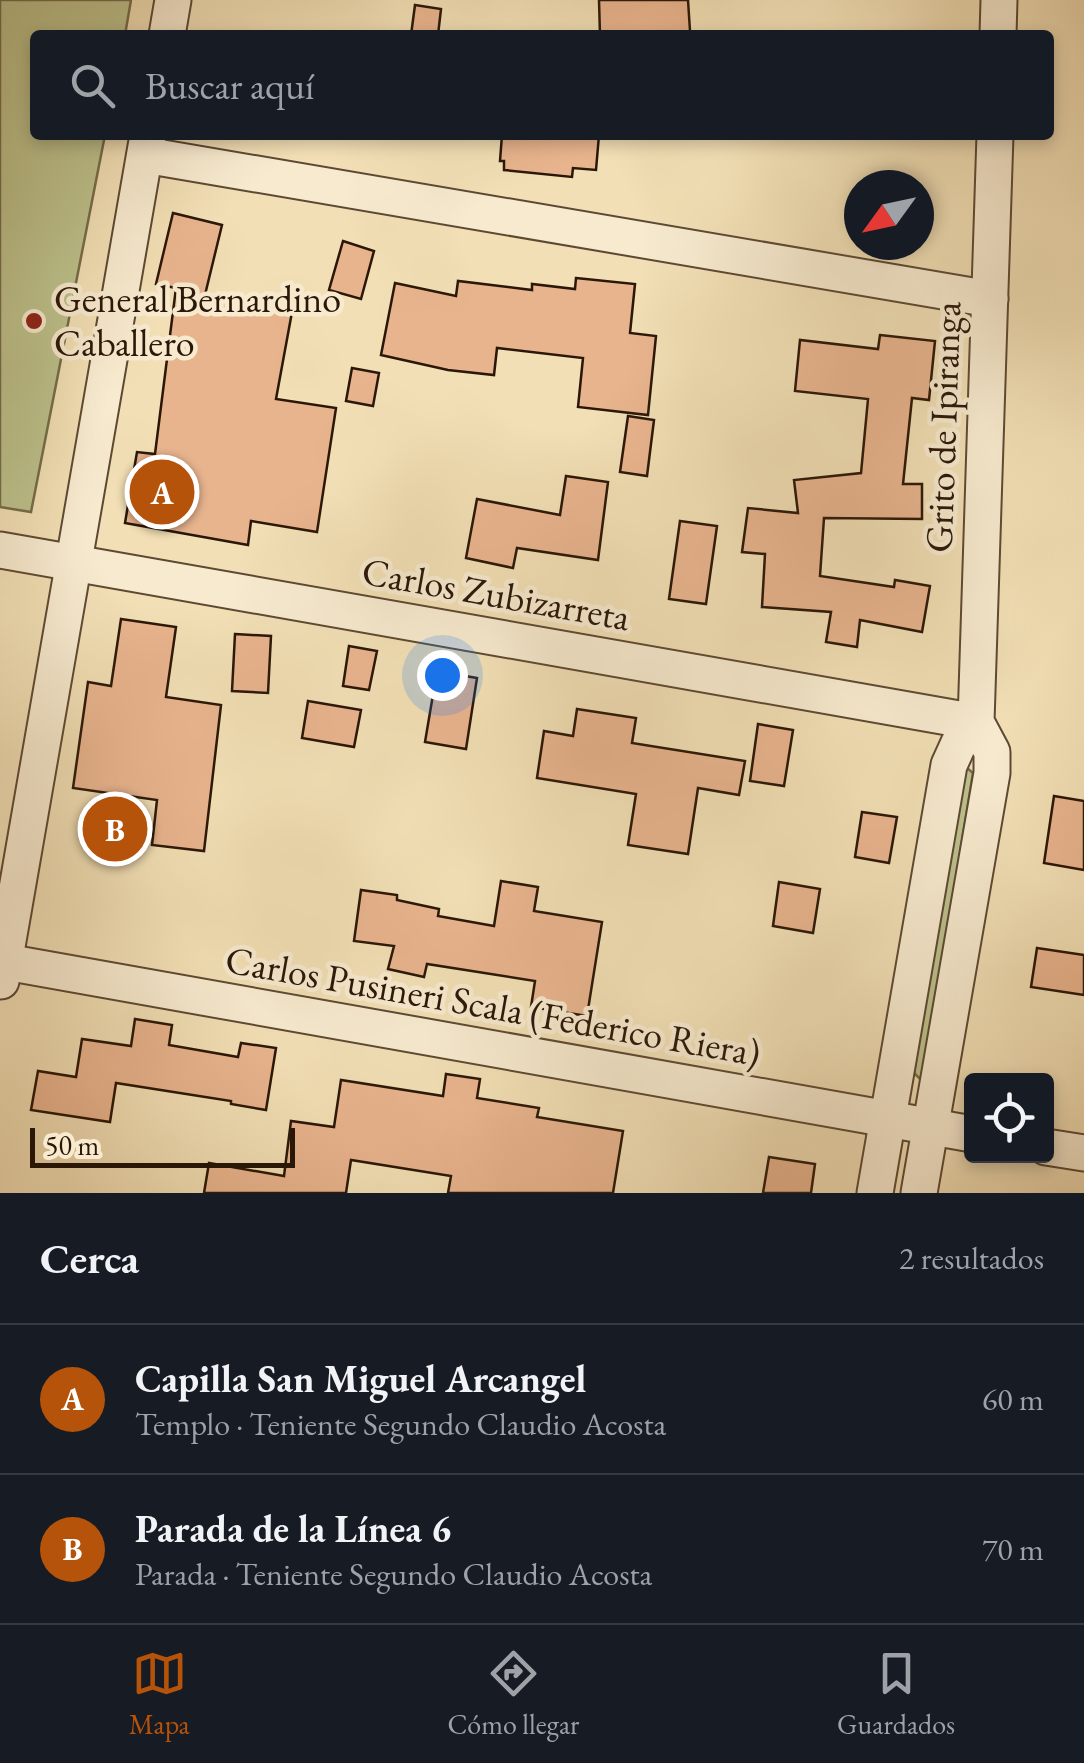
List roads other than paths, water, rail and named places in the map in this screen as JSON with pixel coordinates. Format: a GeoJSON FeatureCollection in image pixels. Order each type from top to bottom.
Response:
{"type":"FeatureCollection","features":[{"type":"Feature","properties":{"kind":"street"},"geometry":{"type":"LineString","coordinates":[[167,30],[173,0]]}},
{"type":"Feature","properties":{"kind":"street"},"geometry":{"type":"LineString","coordinates":[[998,30],[999,0]]}},
{"type":"Feature","properties":{"kind":"street","name":"Grito de Ipiranga"},"geometry":{"type":"LineString","coordinates":[[919,1193],[992,773],[992,752],[976,722],[995,140]]}},
{"type":"Feature","properties":{"kind":"street"},"geometry":{"type":"LineString","coordinates":[[1,969],[146,145],[990,299]]}},
{"type":"Feature","properties":{"kind":"street","name":"Carlos Zubizarreta"},"geometry":{"type":"LineString","coordinates":[[0,550],[976,722]]}},
{"type":"Feature","properties":{"kind":"street","name":"Grito de Ipiranga"},"geometry":{"type":"LineString","coordinates":[[875,1193],[950,765],[959,743],[976,722]]}},
{"type":"Feature","properties":{"kind":"street","name":"Carlos Pusineri Scala (Federico Riera)"},"geometry":{"type":"LineString","coordinates":[[1,969],[964,1133]]}},
{"type":"Feature","properties":{"kind":"street"},"geometry":{"type":"LineString","coordinates":[[1054,1147],[1084,1153]]}},
{"type":"Feature","properties":{"kind":"place","name":"General Bernardino Caballero"},"geometry":{"type":"Point","coordinates":[34,321]}},
{"type":"Feature","properties":{"kind":"place","name":"Capilla San Miguel Arcangel"},"geometry":{"type":"Point","coordinates":[162,492]}},
{"type":"Feature","properties":{"kind":"place","name":"Parada de la Línea 6"},"geometry":{"type":"Point","coordinates":[115,829]}}]}
